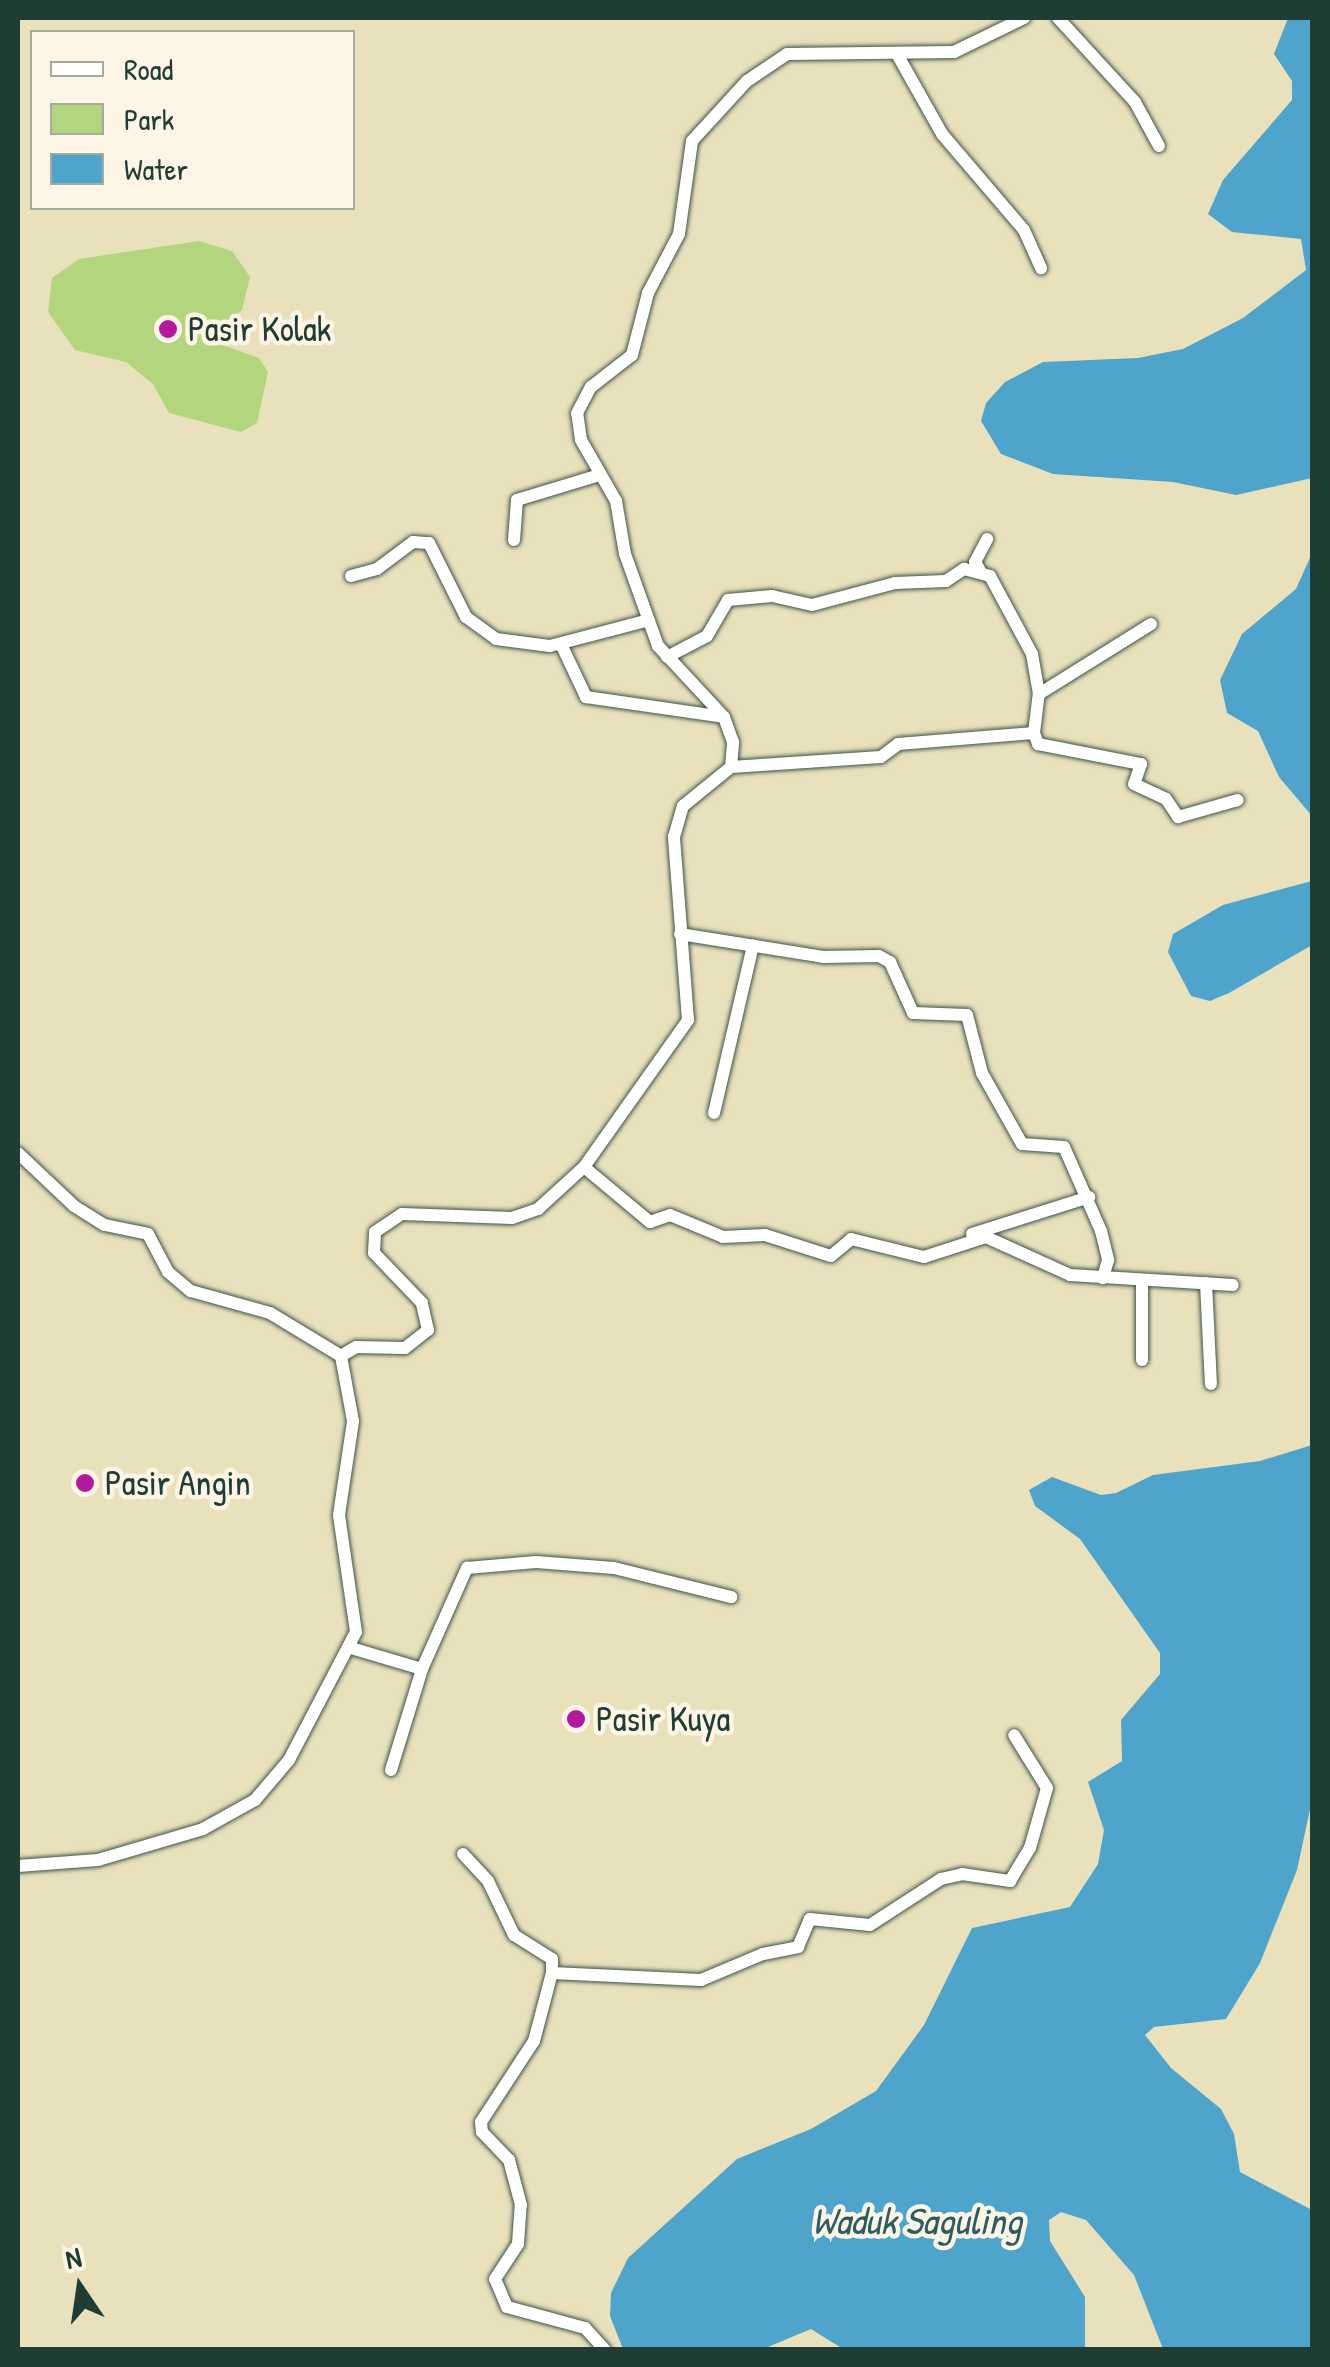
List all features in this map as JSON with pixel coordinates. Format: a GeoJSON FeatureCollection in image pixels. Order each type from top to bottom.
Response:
{"type":"FeatureCollection","features":[{"type":"Feature","properties":{"kind":"street"},"geometry":{"type":"LineString","coordinates":[[730,767],[733,742],[724,717],[667,657],[649,620],[624,554],[620,512],[581,440],[577,413],[592,387],[632,356],[648,293],[679,234],[692,141],[774,59],[799,52],[897,54],[964,49],[1024,18]]}},
{"type":"Feature","properties":{"kind":"street"},"geometry":{"type":"LineString","coordinates":[[1058,18],[1135,102],[1158,146]]}},
{"type":"Feature","properties":{"kind":"street"},"geometry":{"type":"LineString","coordinates":[[897,54],[942,134],[1024,230],[1041,268]]}},
{"type":"Feature","properties":{"kind":"street"},"geometry":{"type":"LineString","coordinates":[[514,540],[517,500],[600,476]]}},
{"type":"Feature","properties":{"kind":"street"},"geometry":{"type":"LineString","coordinates":[[980,571],[975,562],[988,539]]}},
{"type":"Feature","properties":{"kind":"street"},"geometry":{"type":"LineString","coordinates":[[351,576],[377,569],[414,542],[429,543],[461,610],[483,633],[513,643],[561,644],[649,620]]}},
{"type":"Feature","properties":{"kind":"street"},"geometry":{"type":"LineString","coordinates":[[667,657],[707,636],[724,601],[772,596],[812,606],[884,585],[946,581],[957,570],[980,571],[990,576],[1027,640],[1040,694],[1034,733],[1038,744],[1141,764],[1134,784],[1166,799],[1178,817],[1238,800]]}},
{"type":"Feature","properties":{"kind":"street"},"geometry":{"type":"LineString","coordinates":[[1040,694],[1151,624]]}},
{"type":"Feature","properties":{"kind":"street"},"geometry":{"type":"LineString","coordinates":[[561,644],[586,698],[724,717]]}},
{"type":"Feature","properties":{"kind":"street"},"geometry":{"type":"LineString","coordinates":[[341,1356],[356,1347],[405,1348],[428,1330],[422,1303],[374,1253],[372,1238],[380,1225],[402,1214],[526,1214],[584,1167],[688,1020],[673,887],[677,820],[691,798],[730,767],[881,757],[898,744],[1034,733]]}},
{"type":"Feature","properties":{"kind":"street"},"geometry":{"type":"LineString","coordinates":[[680,934],[823,957],[885,958],[913,1013],[967,1015],[986,1084],[1008,1109],[1022,1144],[1062,1144],[1089,1197],[1107,1255],[1103,1278]]}},
{"type":"Feature","properties":{"kind":"street"},"geometry":{"type":"LineString","coordinates":[[714,1113],[753,945]]}},
{"type":"Feature","properties":{"kind":"street"},"geometry":{"type":"LineString","coordinates":[[18,1152],[74,1206],[105,1224],[148,1234],[168,1272],[191,1291],[270,1314],[341,1356],[352,1394],[339,1515],[357,1618],[351,1648],[289,1760],[255,1800],[230,1817],[98,1860],[18,1866]]}},
{"type":"Feature","properties":{"kind":"street"},"geometry":{"type":"LineString","coordinates":[[584,1167],[650,1222],[670,1215],[723,1237],[765,1236],[831,1256],[848,1238],[924,1257],[967,1240],[986,1238],[1070,1276],[1233,1285]]}},
{"type":"Feature","properties":{"kind":"street"},"geometry":{"type":"LineString","coordinates":[[967,1240],[975,1232],[1089,1197]]}},
{"type":"Feature","properties":{"kind":"street"},"geometry":{"type":"LineString","coordinates":[[1142,1282],[1142,1360]]}},
{"type":"Feature","properties":{"kind":"street"},"geometry":{"type":"LineString","coordinates":[[1206,1283],[1211,1384]]}},
{"type":"Feature","properties":{"kind":"street"},"geometry":{"type":"LineString","coordinates":[[392,1770],[422,1669],[460,1575],[471,1567],[536,1562],[614,1568],[731,1597]]}},
{"type":"Feature","properties":{"kind":"street"},"geometry":{"type":"LineString","coordinates":[[351,1648],[422,1669]]}},
{"type":"Feature","properties":{"kind":"street"},"geometry":{"type":"LineString","coordinates":[[552,1973],[701,1980],[763,1954],[798,1947],[810,1919],[870,1925],[941,1879],[962,1874],[1010,1881],[1030,1848],[1047,1788],[1014,1735]]}},
{"type":"Feature","properties":{"kind":"street"},"geometry":{"type":"LineString","coordinates":[[464,1854],[488,1880],[514,1935],[552,1959],[552,1973],[534,2041],[481,2122],[482,2132],[509,2160],[521,2205],[518,2244],[495,2278],[506,2307],[585,2328],[605,2350]]}},
{"type":"Feature","properties":{"kind":"green space"},"geometry":{"type":"Polygon","coordinates":[[[199,241],[232,251],[250,277],[242,310],[216,333],[226,346],[259,358],[268,372],[257,423],[241,432],[169,413],[153,384],[126,362],[75,350],[48,312],[52,278],[79,259],[199,241]]]}},
{"type":"Feature","properties":{"kind":"water"},"geometry":{"type":"Polygon","coordinates":[[[1288,18],[1312,18],[1312,478],[1236,495],[1173,482],[1053,474],[1001,454],[981,421],[986,403],[1005,382],[1043,362],[1138,358],[1183,349],[1243,318],[1306,270],[1301,239],[1232,232],[1208,214],[1223,180],[1292,100],[1292,81],[1274,54],[1288,18]]]}},
{"type":"Feature","properties":{"kind":"water"},"geometry":{"type":"Polygon","coordinates":[[[1312,553],[1312,816],[1279,777],[1258,731],[1227,713],[1220,680],[1242,634],[1296,589],[1312,553]]]}},
{"type":"Feature","properties":{"kind":"water"},"geometry":{"type":"Polygon","coordinates":[[[1312,881],[1312,945],[1229,993],[1210,1001],[1191,996],[1168,952],[1173,934],[1223,905],[1312,881]]]}},
{"type":"Feature","properties":{"kind":"water","name":"Waduk Saguling"},"geometry":{"type":"Polygon","coordinates":[[[1312,1445],[1312,1800],[1297,1870],[1260,1963],[1226,2019],[1154,2027],[1145,2035],[1171,2068],[1221,2109],[1234,2134],[1240,2172],[1312,2210],[1312,2349],[1163,2349],[1134,2275],[1086,2220],[1061,2212],[1049,2220],[1050,2241],[1085,2297],[1085,2349],[843,2349],[811,2329],[763,2349],[623,2349],[610,2316],[611,2293],[628,2258],[737,2159],[811,2129],[876,2091],[924,2025],[972,1928],[1070,1907],[1098,1864],[1104,1830],[1088,1782],[1122,1761],[1121,1720],[1160,1674],[1160,1653],[1080,1539],[1035,1506],[1029,1490],[1052,1477],[1101,1495],[1116,1493],[1153,1475],[1260,1461],[1312,1445]]]}},
{"type":"Feature","properties":{"kind":"place","name":"Pasir Kolak"},"geometry":{"type":"Point","coordinates":[168,329]}},
{"type":"Feature","properties":{"kind":"place","name":"Pasir Angin"},"geometry":{"type":"Point","coordinates":[85,1483]}},
{"type":"Feature","properties":{"kind":"place","name":"Pasir Kuya"},"geometry":{"type":"Point","coordinates":[576,1719]}}]}
